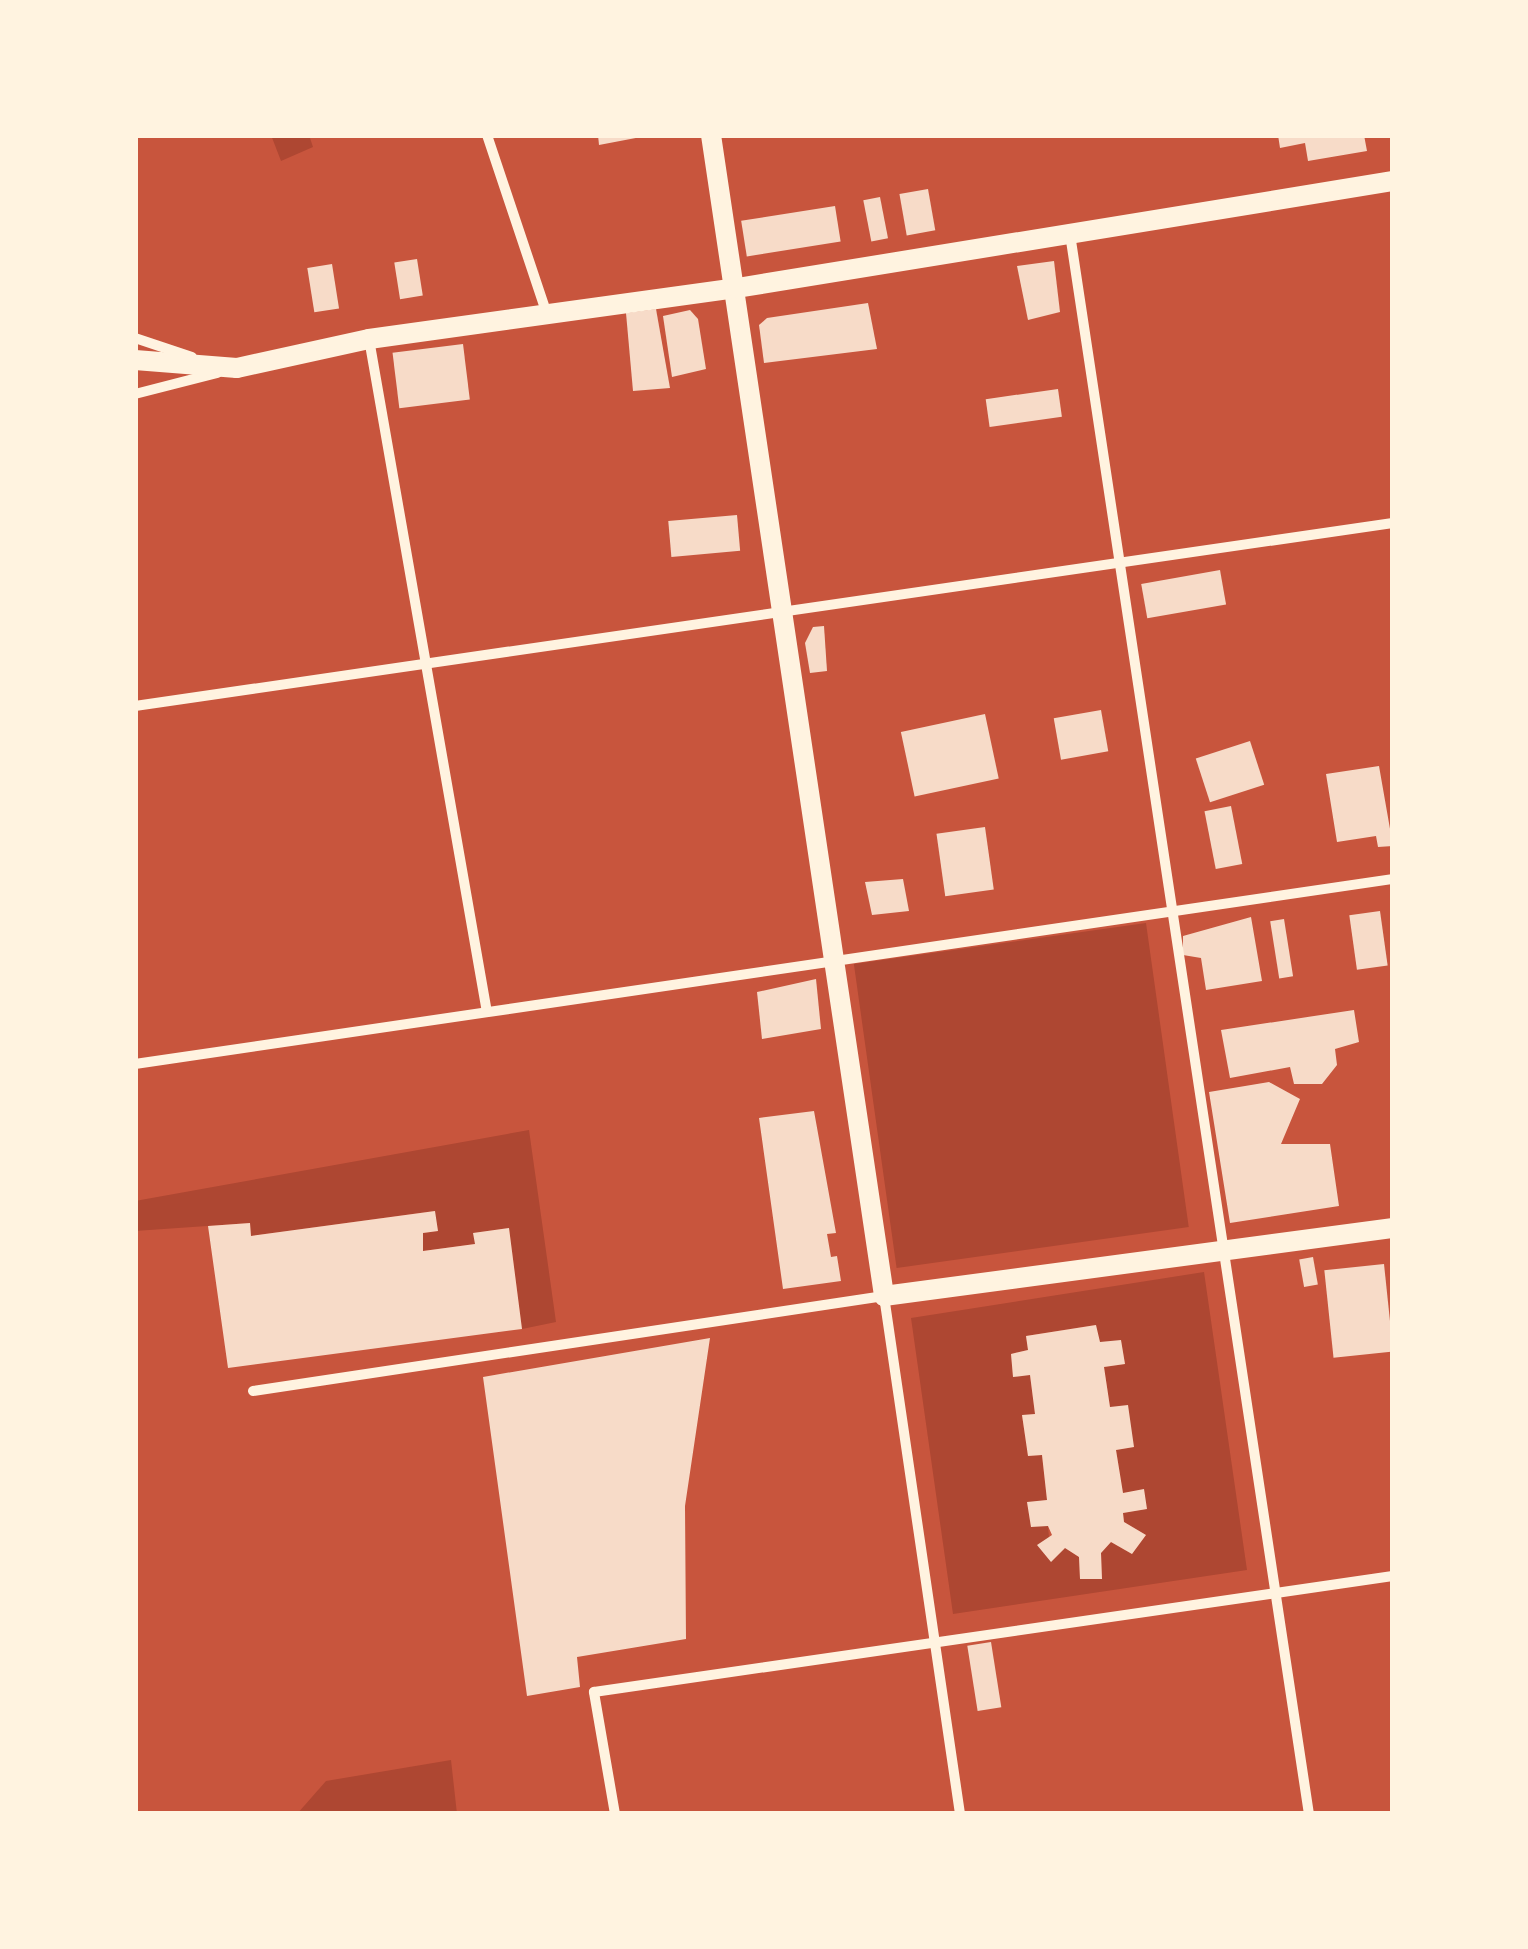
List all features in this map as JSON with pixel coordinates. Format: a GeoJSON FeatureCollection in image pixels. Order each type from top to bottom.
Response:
{"type":"FeatureCollection","features":[{"type":"Feature","properties":{"kind":"main road"},"geometry":{"type":"LineString","coordinates":[[711,135],[786,613],[884,1296],[1393,1228]]}},
{"type":"Feature","properties":{"kind":"main road"},"geometry":{"type":"LineString","coordinates":[[135,360],[237,368],[369,340],[546,311],[737,288],[1393,181]]}},
{"type":"Feature","properties":{"kind":"street"},"geometry":{"type":"LineString","coordinates":[[487,135],[546,311]]}},
{"type":"Feature","properties":{"kind":"street"},"geometry":{"type":"LineString","coordinates":[[1070,234],[1168,913],[1309,1814]]}},
{"type":"Feature","properties":{"kind":"street"},"geometry":{"type":"LineString","coordinates":[[135,338],[237,368]]}},
{"type":"Feature","properties":{"kind":"street"},"geometry":{"type":"LineString","coordinates":[[369,340],[487,1012]]}},
{"type":"Feature","properties":{"kind":"street"},"geometry":{"type":"LineString","coordinates":[[135,394],[237,368]]}},
{"type":"Feature","properties":{"kind":"street"},"geometry":{"type":"LineString","coordinates":[[135,706],[426,668],[1393,523]]}},
{"type":"Feature","properties":{"kind":"street"},"geometry":{"type":"LineString","coordinates":[[135,1064],[836,956],[1393,879]]}},
{"type":"Feature","properties":{"kind":"street"},"geometry":{"type":"LineString","coordinates":[[253,1391],[884,1296],[960,1814]]}},
{"type":"Feature","properties":{"kind":"street"},"geometry":{"type":"LineString","coordinates":[[614,1814],[594,1692],[934,1638],[1393,1576]]}},
{"type":"Feature","properties":{"kind":"shaded area"},"geometry":{"type":"Polygon","coordinates":[[[271,135],[309,135],[313,147],[281,161],[271,135]]]}},
{"type":"Feature","properties":{"kind":"shaded area"},"geometry":{"type":"Polygon","coordinates":[[[1146,923],[1189,1227],[897,1268],[854,964],[1146,923]]]}},
{"type":"Feature","properties":{"kind":"shaded area"},"geometry":{"type":"Polygon","coordinates":[[[529,1130],[556,1322],[522,1329],[509,1228],[474,1233],[475,1244],[423,1251],[423,1233],[438,1231],[434,1211],[251,1236],[250,1223],[135,1231],[135,1201],[529,1130]]]}},
{"type":"Feature","properties":{"kind":"shaded area"},"geometry":{"type":"Polygon","coordinates":[[[1204,1272],[1247,1570],[953,1614],[911,1318],[1204,1272]],[[1095,1325],[1026,1336],[1028,1350],[1011,1354],[1013,1376],[1030,1375],[1035,1414],[1022,1416],[1028,1456],[1042,1455],[1047,1500],[1027,1503],[1031,1526],[1048,1526],[1051,1561],[1065,1548],[1079,1557],[1080,1579],[1102,1579],[1101,1553],[1111,1542],[1132,1554],[1146,1535],[1124,1522],[1123,1513],[1146,1509],[1144,1490],[1123,1493],[1116,1450],[1134,1447],[1110,1407],[1104,1367],[1125,1364],[1121,1341],[1100,1342],[1095,1325]]]}},
{"type":"Feature","properties":{"kind":"shaded area"},"geometry":{"type":"Polygon","coordinates":[[[451,1760],[457,1814],[297,1814],[326,1781],[451,1760]]]}},
{"type":"Feature","properties":{"kind":"building"},"geometry":{"type":"Polygon","coordinates":[[[598,135],[641,135],[641,137],[599,145],[598,135]]]}},
{"type":"Feature","properties":{"kind":"building"},"geometry":{"type":"Polygon","coordinates":[[[1278,135],[1364,135],[1367,151],[1308,161],[1305,143],[1280,148],[1278,135]]]}},
{"type":"Feature","properties":{"kind":"building"},"geometry":{"type":"Polygon","coordinates":[[[928,189],[935,230],[907,235],[899,194],[928,189]]]}},
{"type":"Feature","properties":{"kind":"building"},"geometry":{"type":"Polygon","coordinates":[[[880,197],[888,238],[871,241],[863,200],[880,197]]]}},
{"type":"Feature","properties":{"kind":"building"},"geometry":{"type":"Polygon","coordinates":[[[835,206],[841,242],[747,256],[741,221],[835,206]]]}},
{"type":"Feature","properties":{"kind":"building"},"geometry":{"type":"Polygon","coordinates":[[[417,259],[423,296],[400,299],[394,263],[417,259]]]}},
{"type":"Feature","properties":{"kind":"building"},"geometry":{"type":"Polygon","coordinates":[[[1054,261],[1060,312],[1028,320],[1017,266],[1054,261]]]}},
{"type":"Feature","properties":{"kind":"building"},"geometry":{"type":"Polygon","coordinates":[[[332,264],[339,308],[314,312],[307,268],[332,264]]]}},
{"type":"Feature","properties":{"kind":"building"},"geometry":{"type":"Polygon","coordinates":[[[868,303],[877,349],[764,363],[759,325],[767,318],[868,303]]]}},
{"type":"Feature","properties":{"kind":"building"},"geometry":{"type":"Polygon","coordinates":[[[656,309],[670,388],[633,391],[626,313],[656,309]]]}},
{"type":"Feature","properties":{"kind":"building"},"geometry":{"type":"Polygon","coordinates":[[[690,310],[698,319],[706,369],[672,377],[663,316],[690,310]]]}},
{"type":"Feature","properties":{"kind":"building"},"geometry":{"type":"Polygon","coordinates":[[[463,344],[470,400],[399,408],[393,353],[463,344]]]}},
{"type":"Feature","properties":{"kind":"building"},"geometry":{"type":"Polygon","coordinates":[[[1058,389],[1062,417],[990,427],[986,399],[1058,389]]]}},
{"type":"Feature","properties":{"kind":"building"},"geometry":{"type":"Polygon","coordinates":[[[737,515],[740,551],[671,557],[668,521],[737,515]]]}},
{"type":"Feature","properties":{"kind":"building"},"geometry":{"type":"Polygon","coordinates":[[[1220,570],[1226,604],[1147,618],[1141,584],[1220,570]]]}},
{"type":"Feature","properties":{"kind":"building"},"geometry":{"type":"Polygon","coordinates":[[[824,626],[827,671],[810,673],[805,643],[813,627],[824,626]]]}},
{"type":"Feature","properties":{"kind":"building"},"geometry":{"type":"Polygon","coordinates":[[[1101,710],[1108,751],[1061,760],[1054,718],[1101,710]]]}},
{"type":"Feature","properties":{"kind":"building"},"geometry":{"type":"Polygon","coordinates":[[[985,714],[999,779],[915,796],[901,732],[985,714]]]}},
{"type":"Feature","properties":{"kind":"building"},"geometry":{"type":"Polygon","coordinates":[[[1250,741],[1264,785],[1210,802],[1196,759],[1250,741]]]}},
{"type":"Feature","properties":{"kind":"building"},"geometry":{"type":"Polygon","coordinates":[[[1379,766],[1393,846],[1378,847],[1376,836],[1337,842],[1326,774],[1379,766]]]}},
{"type":"Feature","properties":{"kind":"building"},"geometry":{"type":"Polygon","coordinates":[[[1231,806],[1242,864],[1216,869],[1204,811],[1231,806]]]}},
{"type":"Feature","properties":{"kind":"building"},"geometry":{"type":"Polygon","coordinates":[[[985,827],[994,889],[945,896],[936,834],[985,827]]]}},
{"type":"Feature","properties":{"kind":"building"},"geometry":{"type":"Polygon","coordinates":[[[903,879],[909,911],[872,915],[865,882],[903,879]]]}},
{"type":"Feature","properties":{"kind":"building"},"geometry":{"type":"Polygon","coordinates":[[[1380,911],[1388,965],[1357,970],[1349,915],[1380,911]]]}},
{"type":"Feature","properties":{"kind":"building"},"geometry":{"type":"Polygon","coordinates":[[[1251,917],[1262,981],[1206,990],[1201,958],[1183,955],[1183,936],[1251,917]]]}},
{"type":"Feature","properties":{"kind":"building"},"geometry":{"type":"Polygon","coordinates":[[[1284,919],[1293,976],[1279,978],[1270,921],[1284,919]]]}},
{"type":"Feature","properties":{"kind":"building"},"geometry":{"type":"Polygon","coordinates":[[[816,979],[821,1029],[762,1039],[757,992],[816,979]]]}},
{"type":"Feature","properties":{"kind":"building"},"geometry":{"type":"Polygon","coordinates":[[[1354,1010],[1359,1042],[1335,1049],[1337,1065],[1322,1084],[1294,1084],[1290,1067],[1230,1078],[1221,1030],[1354,1010]]]}},
{"type":"Feature","properties":{"kind":"building"},"geometry":{"type":"Polygon","coordinates":[[[1269,1082],[1300,1099],[1281,1144],[1330,1144],[1339,1206],[1230,1223],[1209,1092],[1269,1082]]]}},
{"type":"Feature","properties":{"kind":"building"},"geometry":{"type":"Polygon","coordinates":[[[814,1111],[836,1233],[827,1234],[831,1257],[837,1256],[841,1281],[783,1289],[759,1118],[814,1111]]]}},
{"type":"Feature","properties":{"kind":"building"},"geometry":{"type":"Polygon","coordinates":[[[435,1211],[438,1231],[423,1233],[423,1251],[475,1244],[473,1233],[509,1228],[522,1329],[228,1368],[208,1226],[250,1223],[251,1236],[435,1211]]]}},
{"type":"Feature","properties":{"kind":"building"},"geometry":{"type":"Polygon","coordinates":[[[1313,1257],[1318,1285],[1304,1287],[1299,1259],[1313,1257]]]}},
{"type":"Feature","properties":{"kind":"building"},"geometry":{"type":"Polygon","coordinates":[[[1384,1264],[1393,1352],[1334,1358],[1324,1270],[1384,1264]]]}},
{"type":"Feature","properties":{"kind":"building"},"geometry":{"type":"Polygon","coordinates":[[[1096,1325],[1100,1342],[1121,1340],[1125,1364],[1104,1367],[1110,1407],[1128,1405],[1134,1447],[1116,1450],[1123,1493],[1144,1489],[1147,1509],[1123,1513],[1124,1522],[1146,1535],[1132,1554],[1111,1542],[1101,1553],[1102,1579],[1080,1579],[1079,1557],[1065,1548],[1051,1562],[1037,1545],[1052,1535],[1048,1526],[1031,1527],[1027,1502],[1047,1500],[1042,1455],[1028,1456],[1022,1415],[1035,1414],[1030,1375],[1013,1377],[1011,1354],[1028,1350],[1026,1336],[1096,1325]]]}},
{"type":"Feature","properties":{"kind":"building"},"geometry":{"type":"Polygon","coordinates":[[[710,1338],[685,1506],[686,1639],[577,1657],[580,1687],[527,1696],[483,1377],[710,1338]]]}},
{"type":"Feature","properties":{"kind":"building"},"geometry":{"type":"Polygon","coordinates":[[[991,1642],[1001,1707],[978,1711],[967,1646],[991,1642]]]}}]}
